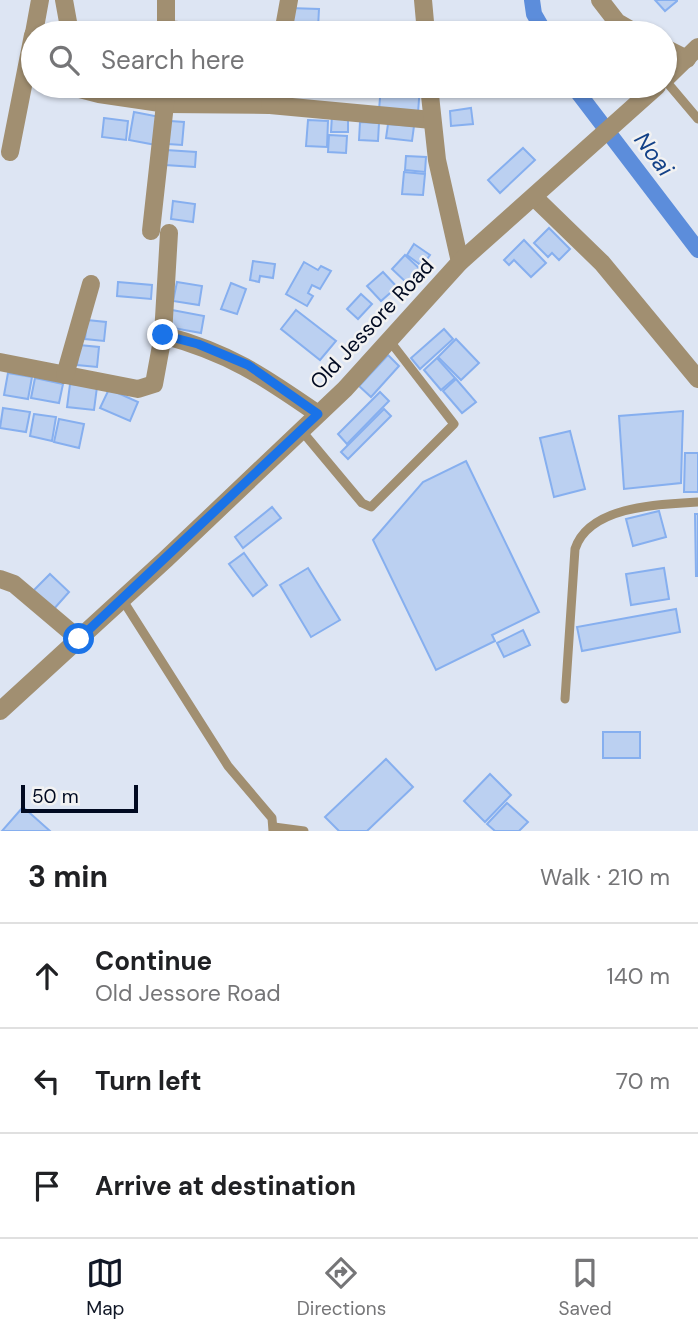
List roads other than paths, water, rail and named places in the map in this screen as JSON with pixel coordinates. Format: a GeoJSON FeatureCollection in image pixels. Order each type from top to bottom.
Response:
{"type":"FeatureCollection","features":[{"type":"Feature","properties":{"kind":"street"},"geometry":{"type":"LineString","coordinates":[[36,21],[40,0]]}},
{"type":"Feature","properties":{"kind":"street"},"geometry":{"type":"LineString","coordinates":[[64,0],[68,21]]}},
{"type":"Feature","properties":{"kind":"street"},"geometry":{"type":"LineString","coordinates":[[166,0],[166,21]]}},
{"type":"Feature","properties":{"kind":"street"},"geometry":{"type":"LineString","coordinates":[[285,21],[289,0]]}},
{"type":"Feature","properties":{"kind":"street"},"geometry":{"type":"LineString","coordinates":[[423,0],[425,21]]}},
{"type":"Feature","properties":{"kind":"street"},"geometry":{"type":"LineString","coordinates":[[600,0],[616,21]]}},
{"type":"Feature","properties":{"kind":"street"},"geometry":{"type":"LineString","coordinates":[[677,68],[692,53]]}},
{"type":"Feature","properties":{"kind":"street"},"geometry":{"type":"LineString","coordinates":[[10,152],[21,96]]}},
{"type":"Feature","properties":{"kind":"street"},"geometry":{"type":"LineString","coordinates":[[151,231],[167,98]]}},
{"type":"Feature","properties":{"kind":"street"},"geometry":{"type":"LineString","coordinates":[[202,98],[432,120]]}},
{"type":"Feature","properties":{"kind":"street"},"geometry":{"type":"LineString","coordinates":[[271,104],[272,98]]}},
{"type":"Feature","properties":{"kind":"street"},"geometry":{"type":"LineString","coordinates":[[430,98],[437,160],[460,262]]}},
{"type":"Feature","properties":{"kind":"street","name":"Old Jessore Road"},"geometry":{"type":"LineString","coordinates":[[0,711],[318,414],[460,262],[535,198],[643,98]]}},
{"type":"Feature","properties":{"kind":"street"},"geometry":{"type":"LineString","coordinates":[[535,198],[602,263],[698,379]]}},
{"type":"Feature","properties":{"kind":"street"},"geometry":{"type":"LineString","coordinates":[[0,362],[138,389],[154,384],[163,335],[169,233]]}},
{"type":"Feature","properties":{"kind":"street"},"geometry":{"type":"LineString","coordinates":[[65,375],[91,284]]}},
{"type":"Feature","properties":{"kind":"street"},"geometry":{"type":"LineString","coordinates":[[163,335],[198,344],[248,365],[318,414]]}},
{"type":"Feature","properties":{"kind":"street"},"geometry":{"type":"LineString","coordinates":[[0,579],[14,584],[79,639]]}},
{"type":"Feature","properties":{"kind":"lane"},"geometry":{"type":"LineString","coordinates":[[677,95],[698,120]]}},
{"type":"Feature","properties":{"kind":"lane"},"geometry":{"type":"LineString","coordinates":[[301,430],[362,503],[371,507],[454,424],[389,340]]}},
{"type":"Feature","properties":{"kind":"lane"},"geometry":{"type":"LineString","coordinates":[[565,699],[575,549],[579,535],[587,527],[623,512],[698,502]]}},
{"type":"Feature","properties":{"kind":"lane"},"geometry":{"type":"LineString","coordinates":[[122,599],[228,766],[272,818],[274,829],[304,831]]}},
{"type":"Feature","properties":{"kind":"waterway","name":"Noai"},"geometry":{"type":"LineString","coordinates":[[532,0],[538,21]]}},
{"type":"Feature","properties":{"kind":"waterway","name":"Noai"},"geometry":{"type":"LineString","coordinates":[[582,98],[698,250]]}}]}
